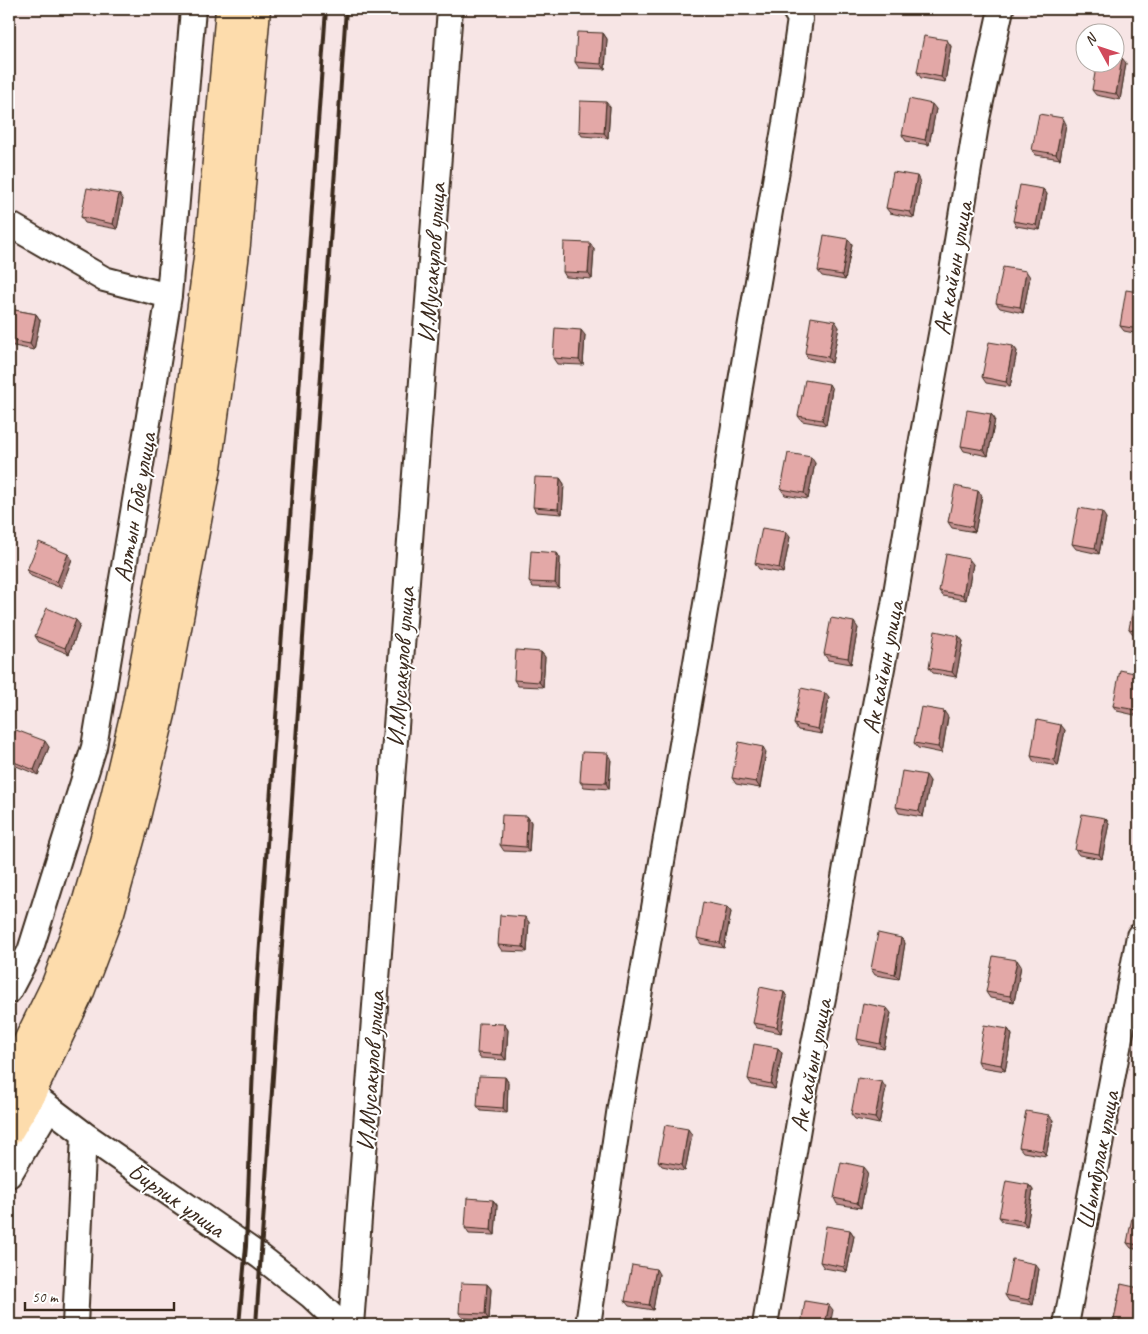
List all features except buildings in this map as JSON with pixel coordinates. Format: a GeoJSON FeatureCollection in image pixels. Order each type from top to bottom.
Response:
{"type":"FeatureCollection","features":[{"type":"Feature","properties":{"kind":"highway"},"geometry":{"type":"LineString","coordinates":[[9,1078],[56,984],[86,904],[109,823],[136,708],[182,463],[210,242],[230,9]]}},
{"type":"Feature","properties":{"kind":"highway"},"geometry":{"type":"LineString","coordinates":[[9,1131],[40,1101],[110,912],[133,830],[161,714],[207,467],[225,336],[236,244],[256,9]]}},
{"type":"Feature","properties":{"kind":"street","name":"Алтын Тобе улица"},"geometry":{"type":"LineString","coordinates":[[9,991],[30,952],[94,747],[169,296],[193,9]]}},
{"type":"Feature","properties":{"kind":"street","name":"И.Мусакулов улица"},"geometry":{"type":"LineString","coordinates":[[351,1325],[450,9]]}},
{"type":"Feature","properties":{"kind":"street"},"geometry":{"type":"LineString","coordinates":[[588,1325],[620,1107],[706,604],[785,123],[800,19],[794,9]]}},
{"type":"Feature","properties":{"kind":"street","name":"Ак кайын улица"},"geometry":{"type":"LineString","coordinates":[[765,1325],[801,1110],[825,988],[862,773],[894,605],[978,119],[1000,9]]}},
{"type":"Feature","properties":{"kind":"street"},"geometry":{"type":"LineString","coordinates":[[9,224],[104,279],[169,296]]}},
{"type":"Feature","properties":{"kind":"street","name":"Шымбулак улица"},"geometry":{"type":"LineString","coordinates":[[1066,1325],[1139,936]]}},
{"type":"Feature","properties":{"kind":"street","name":"Бирлик улица"},"geometry":{"type":"LineString","coordinates":[[9,1078],[84,1134],[261,1257],[311,1296],[342,1325]]}},
{"type":"Feature","properties":{"kind":"street"},"geometry":{"type":"LineString","coordinates":[[9,1175],[40,1101]]}},
{"type":"Feature","properties":{"kind":"street"},"geometry":{"type":"LineString","coordinates":[[75,1325],[84,1134]]}},
{"type":"Feature","properties":{"kind":"railway"},"geometry":{"type":"LineString","coordinates":[[239,1325],[246,1246],[255,1015],[326,9]]}},
{"type":"Feature","properties":{"kind":"railway"},"geometry":{"type":"LineString","coordinates":[[256,1325],[346,9]]}}]}
